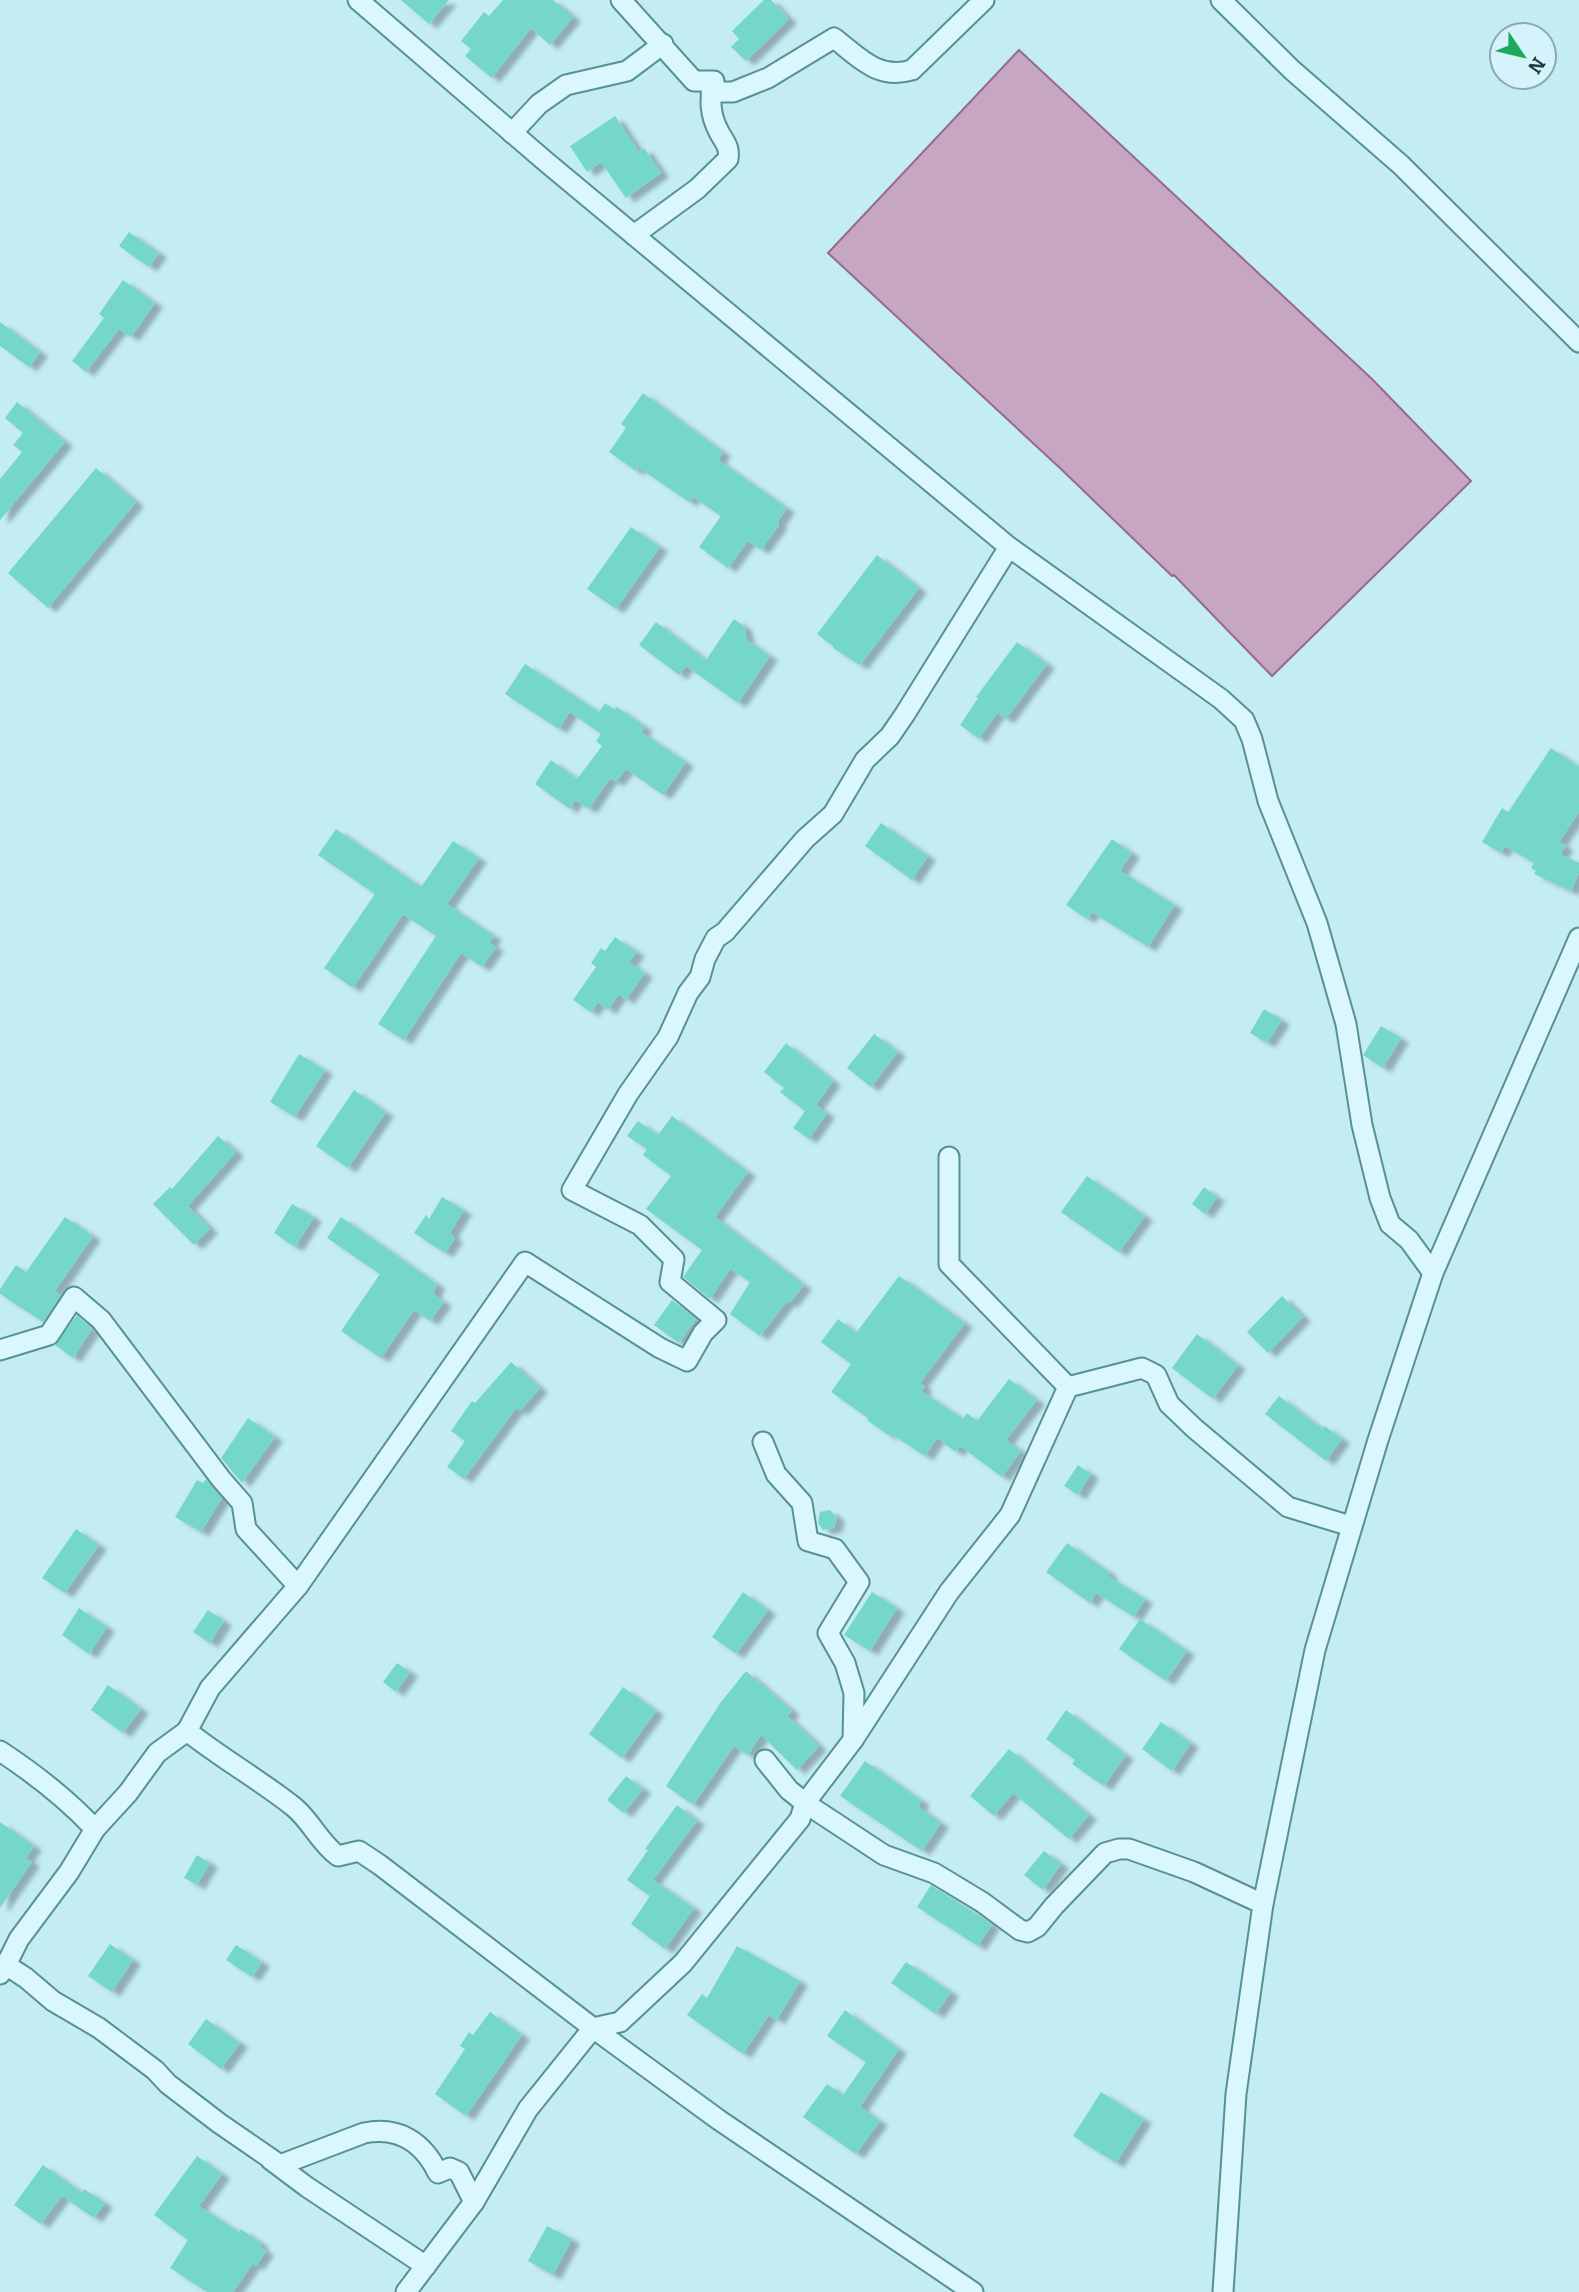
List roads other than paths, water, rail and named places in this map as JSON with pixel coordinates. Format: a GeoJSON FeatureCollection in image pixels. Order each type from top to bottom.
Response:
{"type":"FeatureCollection","features":[{"type":"Feature","properties":{"kind":"street"},"geometry":{"type":"LineString","coordinates":[[358,0],[634,236],[1009,547],[1221,699],[1244,720],[1252,739],[1268,801],[1317,923],[1346,1024],[1362,1125],[1380,1198],[1391,1224],[1409,1240],[1433,1273]]}},
{"type":"Feature","properties":{"kind":"street"},"geometry":{"type":"LineString","coordinates":[[621,0],[694,81],[714,81],[710,107],[718,130],[729,149],[728,159],[697,188],[634,236]]}},
{"type":"Feature","properties":{"kind":"street"},"geometry":{"type":"LineString","coordinates":[[711,92],[733,92],[768,78],[834,38],[880,72],[897,74],[912,70],[984,0]]}},
{"type":"Feature","properties":{"kind":"street"},"geometry":{"type":"LineString","coordinates":[[1221,0],[1292,70],[1401,165],[1579,342]]}},
{"type":"Feature","properties":{"kind":"street"},"geometry":{"type":"LineString","coordinates":[[512,133],[539,104],[566,85],[626,71],[663,44]]}},
{"type":"Feature","properties":{"kind":"street"},"geometry":{"type":"LineString","coordinates":[[426,2266],[307,2187],[183,2096],[155,2070],[99,2028],[53,2001],[26,1978],[3,1969],[19,1939],[69,1872],[95,1829],[128,1793],[157,1754],[187,1731],[210,1688],[298,1586],[525,1262],[660,1348],[687,1361],[703,1333],[716,1320],[670,1282],[674,1259],[640,1225],[572,1190],[628,1094],[668,1037],[688,993],[700,978],[705,959],[716,938],[725,932],[805,839],[834,814],[865,760],[890,736],[905,714],[1009,547]]}},
{"type":"Feature","properties":{"kind":"street"},"geometry":{"type":"LineString","coordinates":[[1223,2292],[1236,2094],[1263,1904],[1315,1650],[1378,1440],[1433,1273],[1579,938]]}},
{"type":"Feature","properties":{"kind":"street"},"geometry":{"type":"LineString","coordinates":[[949,1157],[949,1265],[1068,1387]]}},
{"type":"Feature","properties":{"kind":"street"},"geometry":{"type":"LineString","coordinates":[[0,1350],[49,1335],[74,1297],[83,1304],[101,1320],[242,1503],[246,1529],[298,1586]]}},
{"type":"Feature","properties":{"kind":"street"},"geometry":{"type":"LineString","coordinates":[[1068,1387],[1142,1368],[1156,1375],[1169,1404],[1194,1428],[1288,1507],[1343,1524]]}},
{"type":"Feature","properties":{"kind":"street"},"geometry":{"type":"LineString","coordinates":[[406,2292],[474,2202],[528,2109],[593,2028],[620,2022],[683,1964],[800,1819],[805,1803],[853,1740],[949,1592],[1010,1516],[1068,1387]]}},
{"type":"Feature","properties":{"kind":"street"},"geometry":{"type":"LineString","coordinates":[[763,1442],[776,1474],[802,1503],[808,1541],[835,1549],[859,1582],[828,1633],[845,1663],[854,1693],[853,1740]]}},
{"type":"Feature","properties":{"kind":"street"},"geometry":{"type":"LineString","coordinates":[[187,1731],[297,1809],[327,1848],[338,1856],[359,1851],[380,1865],[593,2028],[719,2120],[973,2292]]}},
{"type":"Feature","properties":{"kind":"street"},"geometry":{"type":"LineString","coordinates":[[0,1751],[73,1805],[95,1829]]}},
{"type":"Feature","properties":{"kind":"street"},"geometry":{"type":"LineString","coordinates":[[765,1760],[789,1790],[805,1803],[884,1855],[934,1873],[982,1902],[1020,1930],[1028,1932],[1037,1927],[1105,1853],[1119,1849],[1129,1849],[1194,1872],[1263,1904]]}},
{"type":"Feature","properties":{"kind":"street"},"geometry":{"type":"LineString","coordinates":[[268,2158],[280,2165],[364,2133],[399,2133],[412,2139],[423,2150],[438,2173],[450,2168],[459,2172],[474,2202]]}}]}
